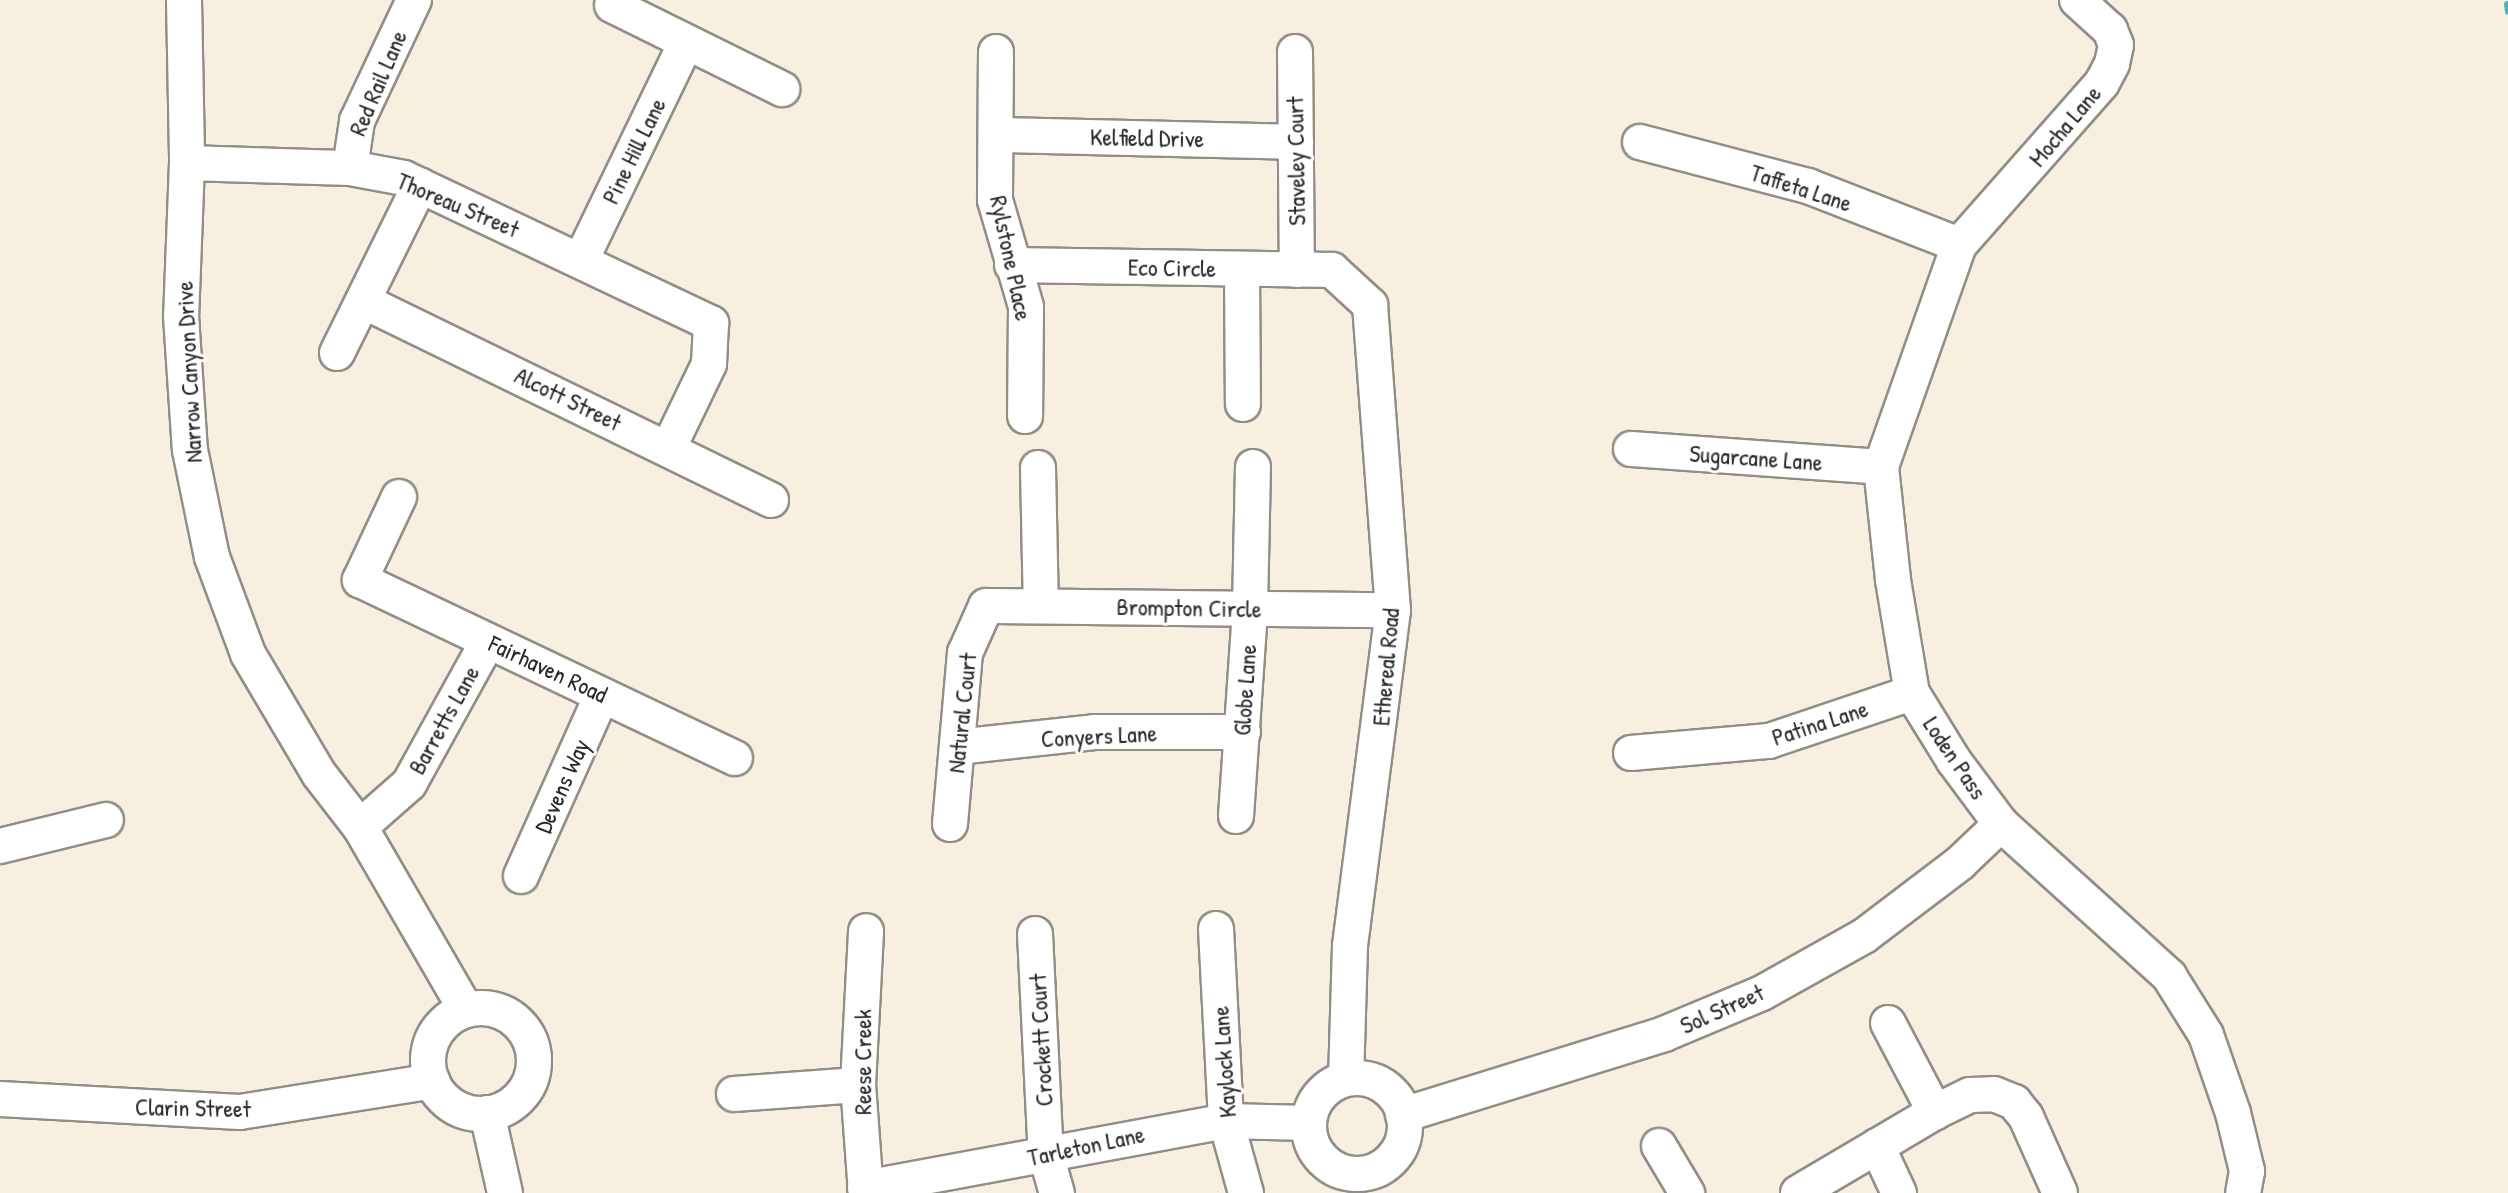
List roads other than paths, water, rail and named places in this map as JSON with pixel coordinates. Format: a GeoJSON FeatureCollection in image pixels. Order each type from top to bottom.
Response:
{"type":"FeatureCollection","features":[{"type":"Feature","properties":{"kind":"street","name":"Narrow Canyon Drive"},"geometry":{"type":"LineString","coordinates":[[184,0],[187,163],[181,316],[190,450],[212,557],[248,654],[319,774],[360,827],[466,1010]]}},
{"type":"Feature","properties":{"kind":"street","name":"Red Rail Lane"},"geometry":{"type":"LineString","coordinates":[[350,168],[357,121],[414,0]]}},
{"type":"Feature","properties":{"kind":"street","name":"Mocha Lane"},"geometry":{"type":"LineString","coordinates":[[1959,245],[2072,119],[2112,64],[2116,45],[2110,30],[2077,0]]}},
{"type":"Feature","properties":{"kind":"street"},"geometry":{"type":"LineString","coordinates":[[612,5],[782,89]]}},
{"type":"Feature","properties":{"kind":"street","name":"Pine Hill Lane"},"geometry":{"type":"LineString","coordinates":[[581,260],[686,43]]}},
{"type":"Feature","properties":{"kind":"street","name":"Rylstone Place"},"geometry":{"type":"LineString","coordinates":[[996,52],[995,200],[1026,307],[1025,416]]}},
{"type":"Feature","properties":{"kind":"street","name":"Staveley Court"},"geometry":{"type":"LineString","coordinates":[[1295,52],[1297,270]]}},
{"type":"Feature","properties":{"kind":"street","name":"Kelfield Drive"},"geometry":{"type":"LineString","coordinates":[[997,135],[1296,142]]}},
{"type":"Feature","properties":{"kind":"street","name":"Taffeta Lane"},"geometry":{"type":"LineString","coordinates":[[1640,142],[1808,186],[1959,245]]}},
{"type":"Feature","properties":{"kind":"street","name":"Thoreau Street"},"geometry":{"type":"LineString","coordinates":[[187,163],[350,168],[420,185],[711,323],[709,364],[669,447]]}},
{"type":"Feature","properties":{"kind":"street"},"geometry":{"type":"LineString","coordinates":[[337,353],[420,185]]}},
{"type":"Feature","properties":{"kind":"street","name":"Loden Pass"},"geometry":{"type":"LineString","coordinates":[[1959,245],[1881,467],[1912,693],[2001,824],[2169,976],[2206,1035],[2233,1113],[2247,1171],[2243,1193]]}},
{"type":"Feature","properties":{"kind":"street","name":"Eco Circle"},"geometry":{"type":"LineString","coordinates":[[1012,265],[1332,270]]}},
{"type":"Feature","properties":{"kind":"street"},"geometry":{"type":"LineString","coordinates":[[1242,270],[1243,404]]}},
{"type":"Feature","properties":{"kind":"street","name":"Ethereal Road"},"geometry":{"type":"LineString","coordinates":[[1332,270],[1370,305],[1393,610],[1350,946],[1346,1078]]}},
{"type":"Feature","properties":{"kind":"street","name":"Alcott Street"},"geometry":{"type":"LineString","coordinates":[[363,301],[669,447],[771,500]]}},
{"type":"Feature","properties":{"kind":"street","name":"Sugarcane Lane"},"geometry":{"type":"LineString","coordinates":[[1631,449],[1881,467]]}},
{"type":"Feature","properties":{"kind":"street","name":"Globe Lane"},"geometry":{"type":"LineString","coordinates":[[1236,816],[1250,609],[1253,467]]}},
{"type":"Feature","properties":{"kind":"street"},"geometry":{"type":"LineString","coordinates":[[1038,468],[1041,606]]}},
{"type":"Feature","properties":{"kind":"street","name":"Fairhaven Road"},"geometry":{"type":"LineString","coordinates":[[399,497],[360,580],[735,758]]}},
{"type":"Feature","properties":{"kind":"street","name":"Brompton Circle"},"geometry":{"type":"LineString","coordinates":[[986,606],[1393,610]]}},
{"type":"Feature","properties":{"kind":"street","name":"Natural Court"},"geometry":{"type":"LineString","coordinates":[[950,824],[965,653],[986,606]]}},
{"type":"Feature","properties":{"kind":"street","name":"Barretts Lane"},"geometry":{"type":"LineString","coordinates":[[360,827],[409,784],[488,641]]}},
{"type":"Feature","properties":{"kind":"street","name":"Patina Lane"},"geometry":{"type":"LineString","coordinates":[[1631,753],[1769,741],[1912,693]]}},
{"type":"Feature","properties":{"kind":"street","name":"Devens Way"},"geometry":{"type":"LineString","coordinates":[[521,876],[602,695]]}},
{"type":"Feature","properties":{"kind":"street","name":"Conyers Lane"},"geometry":{"type":"LineString","coordinates":[[957,747],[1094,732],[1243,732]]}},
{"type":"Feature","properties":{"kind":"street"},"geometry":{"type":"LineString","coordinates":[[0,846],[106,820]]}},
{"type":"Feature","properties":{"kind":"street","name":"Sol Street"},"geometry":{"type":"LineString","coordinates":[[1403,1115],[1664,1034],[1762,993],[1864,936],[1960,863],[2001,824]]}},
{"type":"Feature","properties":{"kind":"street","name":"Kaylock Lane"},"geometry":{"type":"LineString","coordinates":[[1216,929],[1226,1121],[1246,1193]]}},
{"type":"Feature","properties":{"kind":"street","name":"Reese Creek"},"geometry":{"type":"LineString","coordinates":[[865,1190],[858,1085],[866,931]]}},
{"type":"Feature","properties":{"kind":"street","name":"Crockett Court"},"geometry":{"type":"LineString","coordinates":[[1035,934],[1046,1155],[1057,1193]]}},
{"type":"Feature","properties":{"kind":"street"},"geometry":{"type":"LineString","coordinates":[[483,1008],[516,1020],[534,1050],[529,1084],[504,1109],[487,1113],[455,1106],[433,1081],[428,1064],[434,1039],[450,1018],[466,1010],[483,1008]]}},
{"type":"Feature","properties":{"kind":"street"},"geometry":{"type":"LineString","coordinates":[[1888,1023],[1935,1112]]}},
{"type":"Feature","properties":{"kind":"street"},"geometry":{"type":"LineString","coordinates":[[1346,1078],[1387,1090],[1403,1115],[1404,1130],[1393,1157],[1371,1183],[1325,1163],[1310,1138],[1309,1123],[1320,1096],[1346,1078]]}},
{"type":"Feature","properties":{"kind":"street","name":"Clarin Street"},"geometry":{"type":"LineString","coordinates":[[0,1099],[240,1112],[433,1081]]}},
{"type":"Feature","properties":{"kind":"street"},"geometry":{"type":"LineString","coordinates":[[734,1094],[858,1085]]}},
{"type":"Feature","properties":{"kind":"street"},"geometry":{"type":"LineString","coordinates":[[1798,1193],[1935,1112],[1970,1095],[1994,1094],[2014,1102],[2060,1193]]}},
{"type":"Feature","properties":{"kind":"street"},"geometry":{"type":"LineString","coordinates":[[487,1113],[505,1193]]}},
{"type":"Feature","properties":{"kind":"street","name":"Tarleton Lane"},"geometry":{"type":"LineString","coordinates":[[865,1190],[1226,1121],[1309,1123]]}},
{"type":"Feature","properties":{"kind":"street"},"geometry":{"type":"LineString","coordinates":[[1659,1146],[1687,1193]]}},
{"type":"Feature","properties":{"kind":"street"},"geometry":{"type":"LineString","coordinates":[[1877,1146],[1899,1193]]}},
{"type":"Feature","properties":{"kind":"waterway"},"geometry":{"type":"LineString","coordinates":[[2507,4],[2508,11]]}}]}
